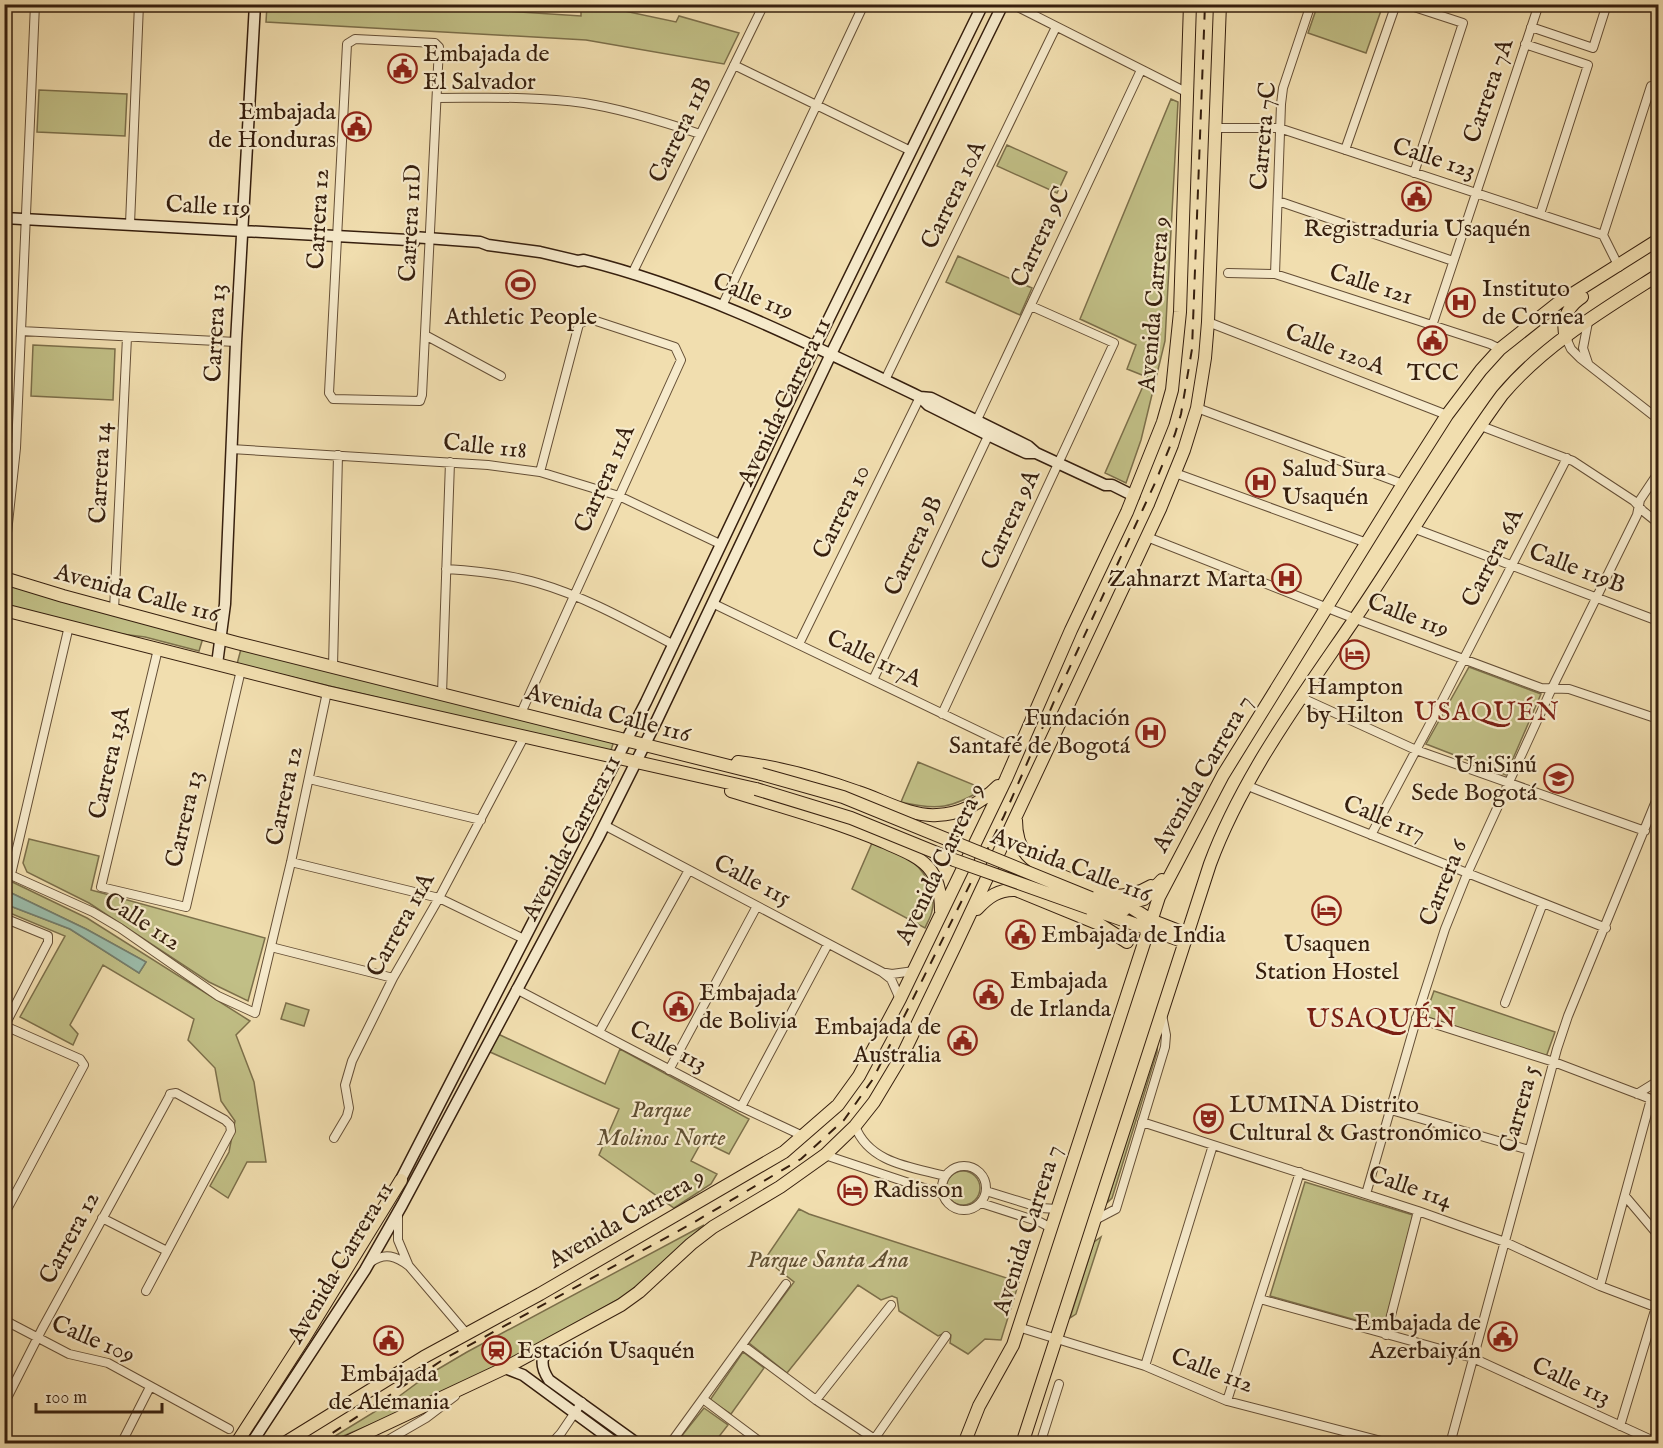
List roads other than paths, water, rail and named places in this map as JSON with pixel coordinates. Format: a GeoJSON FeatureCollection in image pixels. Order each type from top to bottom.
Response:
{"type":"FeatureCollection","features":[{"type":"Feature","properties":{"kind":"main road","name":"Carrera 13"},"geometry":{"type":"LineString","coordinates":[[217,664],[225,604],[236,342],[255,4]]}},
{"type":"Feature","properties":{"kind":"main road","name":"Avenida Carrera 11"},"geometry":{"type":"LineString","coordinates":[[237,1443],[280,1383],[370,1240],[674,645],[720,544],[983,4]]}},
{"type":"Feature","properties":{"kind":"main road","name":"Avenida Carrera 11"},"geometry":{"type":"LineString","coordinates":[[251,1443],[366,1268],[402,1205],[604,825],[831,354],[1004,4]]}},
{"type":"Feature","properties":{"kind":"main road","name":"Avenida Carrera 9"},"geometry":{"type":"LineString","coordinates":[[283,1443],[466,1333],[540,1294],[784,1152],[838,1105],[859,1077],[914,971],[1006,779],[1133,499],[1163,422],[1174,373],[1180,312],[1190,4]]}},
{"type":"Feature","properties":{"kind":"main road","name":"Avenida Carrera 9"},"geometry":{"type":"LineString","coordinates":[[343,1443],[505,1368],[630,1299],[713,1227],[780,1188],[825,1155],[855,1126],[874,1101],[904,1052],[969,919],[1147,537],[1175,473],[1197,408],[1208,322],[1220,4]]}},
{"type":"Feature","properties":{"kind":"main road","name":"Calle 119"},"geometry":{"type":"LineString","coordinates":[[4,218],[488,245],[540,252],[626,275],[632,273],[722,306],[831,354],[920,397],[931,398],[975,424],[1028,446],[1036,453],[1105,485],[1112,485],[1133,499]]}},
{"type":"Feature","properties":{"kind":"main road","name":"Avenida Carrera 7"},"geometry":{"type":"LineString","coordinates":[[964,1443],[980,1406],[1013,1345],[1159,897],[1223,775],[1403,484],[1448,415],[1481,370],[1500,349],[1558,303],[1659,240]]}},
{"type":"Feature","properties":{"kind":"main road"},"geometry":{"type":"LineString","coordinates":[[1566,338],[1564,324],[1568,310],[1573,303],[1614,275],[1640,252]]}},
{"type":"Feature","properties":{"kind":"main road","name":"Avenida Carrera 7"},"geometry":{"type":"LineString","coordinates":[[1022,1443],[1054,1338],[1216,846],[1248,786],[1302,698],[1413,528],[1514,381],[1548,350],[1659,275]]}},
{"type":"Feature","properties":{"kind":"main road","name":"Avenida Calle 116"},"geometry":{"type":"LineString","coordinates":[[4,578],[221,638],[761,774],[843,797],[1090,903]]}},
{"type":"Feature","properties":{"kind":"main road","name":"Avenida Calle 116"},"geometry":{"type":"LineString","coordinates":[[4,610],[327,692],[756,789],[851,818],[954,860],[1090,903],[1111,906],[1150,925],[1186,938]]}},
{"type":"Feature","properties":{"kind":"main road"},"geometry":{"type":"LineString","coordinates":[[688,757],[752,764],[803,774],[909,811],[931,815],[958,812],[969,807],[990,794],[1006,779]]}},
{"type":"Feature","properties":{"kind":"main road"},"geometry":{"type":"LineString","coordinates":[[680,772],[724,789],[840,825],[908,853],[929,868],[935,878],[942,912]]}},
{"type":"Feature","properties":{"kind":"main road"},"geometry":{"type":"LineString","coordinates":[[1016,817],[1019,842],[1027,855],[1111,906],[1138,902],[1147,896],[1179,857]]}},
{"type":"Feature","properties":{"kind":"main road"},"geometry":{"type":"LineString","coordinates":[[1111,906],[1128,896],[1141,892],[1157,881],[1179,857]]}},
{"type":"Feature","properties":{"kind":"main road"},"geometry":{"type":"LineString","coordinates":[[969,919],[989,897],[1005,890],[1016,891],[1099,924],[1127,942]]}},
{"type":"Feature","properties":{"kind":"main road"},"geometry":{"type":"LineString","coordinates":[[1126,905],[1150,925]]}},
{"type":"Feature","properties":{"kind":"main road"},"geometry":{"type":"LineString","coordinates":[[1111,906],[1136,966]]}},
{"type":"Feature","properties":{"kind":"main road"},"geometry":{"type":"LineString","coordinates":[[237,1443],[401,1180]]}},
{"type":"Feature","properties":{"kind":"main road"},"geometry":{"type":"LineString","coordinates":[[552,1343],[542,1357],[542,1366],[549,1380],[638,1443]]}},
{"type":"Feature","properties":{"kind":"main road"},"geometry":{"type":"LineString","coordinates":[[505,1368],[524,1375],[617,1443]]}},
{"type":"Feature","properties":{"kind":"street"},"geometry":{"type":"LineString","coordinates":[[4,561],[16,448],[34,4]]}},
{"type":"Feature","properties":{"kind":"street"},"geometry":{"type":"LineString","coordinates":[[130,224],[139,4]]}},
{"type":"Feature","properties":{"kind":"street","name":"Carrera 11B"},"geometry":{"type":"LineString","coordinates":[[632,273],[764,4]]}},
{"type":"Feature","properties":{"kind":"street"},"geometry":{"type":"LineString","coordinates":[[722,306],[864,4]]}},
{"type":"Feature","properties":{"kind":"street"},"geometry":{"type":"LineString","coordinates":[[1012,4],[1188,93]]}},
{"type":"Feature","properties":{"kind":"street","name":"Carrera 7C"},"geometry":{"type":"LineString","coordinates":[[1275,274],[1279,128],[1283,88],[1311,4]]}},
{"type":"Feature","properties":{"kind":"street"},"geometry":{"type":"LineString","coordinates":[[1345,150],[1396,4]]}},
{"type":"Feature","properties":{"kind":"street"},"geometry":{"type":"LineString","coordinates":[[1405,4],[1463,23],[1414,173]]}},
{"type":"Feature","properties":{"kind":"street","name":"Carrera 7A"},"geometry":{"type":"LineString","coordinates":[[1432,326],[1539,4]]}},
{"type":"Feature","properties":{"kind":"street"},"geometry":{"type":"LineString","coordinates":[[1531,27],[1593,48],[1607,4]]}},
{"type":"Feature","properties":{"kind":"street","name":"Carrera 10A"},"geometry":{"type":"LineString","coordinates":[[885,381],[1056,27]]}},
{"type":"Feature","properties":{"kind":"street","name":"Carrera 12"},"geometry":{"type":"LineString","coordinates":[[420,400],[333,399],[329,393],[347,44],[350,40],[355,39],[435,43],[439,47]]}},
{"type":"Feature","properties":{"kind":"street"},"geometry":{"type":"LineString","coordinates":[[1526,44],[1588,65],[1540,214]]}},
{"type":"Feature","properties":{"kind":"street","name":"Carrera 11D"},"geometry":{"type":"LineString","coordinates":[[420,400],[439,47]]}},
{"type":"Feature","properties":{"kind":"street"},"geometry":{"type":"LineString","coordinates":[[735,65],[911,151]]}},
{"type":"Feature","properties":{"kind":"street","name":"Carrera 9C"},"geometry":{"type":"LineString","coordinates":[[975,424],[1142,70]]}},
{"type":"Feature","properties":{"kind":"street"},"geometry":{"type":"LineString","coordinates":[[1619,267],[1603,235],[1655,87]]}},
{"type":"Feature","properties":{"kind":"street"},"geometry":{"type":"LineString","coordinates":[[437,98],[536,99],[585,103],[670,124],[700,134]]}},
{"type":"Feature","properties":{"kind":"street","name":"Calle 123"},"geometry":{"type":"LineString","coordinates":[[1216,128],[1279,128],[1603,235]]}},
{"type":"Feature","properties":{"kind":"street"},"geometry":{"type":"LineString","coordinates":[[1278,201],[1454,261]]}},
{"type":"Feature","properties":{"kind":"street","name":"Calle 121"},"geometry":{"type":"LineString","coordinates":[[1228,273],[1275,274],[1500,349]]}},
{"type":"Feature","properties":{"kind":"street","name":"Carrera 9A"},"geometry":{"type":"LineString","coordinates":[[942,714],[1114,343],[1031,306]]}},
{"type":"Feature","properties":{"kind":"street","name":"Carrera 11A"},"geometry":{"type":"LineString","coordinates":[[521,713],[681,360],[675,347],[590,319],[579,324],[540,472]]}},
{"type":"Feature","properties":{"kind":"street","name":"Calle 120A"},"geometry":{"type":"LineString","coordinates":[[1208,322],[1448,415]]}},
{"type":"Feature","properties":{"kind":"street"},"geometry":{"type":"LineString","coordinates":[[1588,322],[1583,348],[1589,364]]}},
{"type":"Feature","properties":{"kind":"street"},"geometry":{"type":"LineString","coordinates":[[21,331],[236,342]]}},
{"type":"Feature","properties":{"kind":"street"},"geometry":{"type":"LineString","coordinates":[[425,335],[501,376]]}},
{"type":"Feature","properties":{"kind":"street","name":"Carrera 14"},"geometry":{"type":"LineString","coordinates":[[114,610],[127,337]]}},
{"type":"Feature","properties":{"kind":"street"},"geometry":{"type":"LineString","coordinates":[[1566,338],[1571,350],[1659,419]]}},
{"type":"Feature","properties":{"kind":"street","name":"Carrera 10"},"geometry":{"type":"LineString","coordinates":[[799,644],[920,397]]}},
{"type":"Feature","properties":{"kind":"street"},"geometry":{"type":"LineString","coordinates":[[1197,408],[1403,484]]}},
{"type":"Feature","properties":{"kind":"street"},"geometry":{"type":"LineString","coordinates":[[1481,426],[1567,458],[1634,501],[1659,523]]}},
{"type":"Feature","properties":{"kind":"street","name":"Carrera 9B"},"geometry":{"type":"LineString","coordinates":[[873,680],[990,431]]}},
{"type":"Feature","properties":{"kind":"street"},"geometry":{"type":"LineString","coordinates":[[4,447],[16,448]]}},
{"type":"Feature","properties":{"kind":"street","name":"Calle 118"},"geometry":{"type":"LineString","coordinates":[[231,449],[450,462],[540,472],[619,496],[720,544]]}},
{"type":"Feature","properties":{"kind":"street"},"geometry":{"type":"LineString","coordinates":[[333,667],[338,455]]}},
{"type":"Feature","properties":{"kind":"street","name":"Carrera 6A"},"geometry":{"type":"LineString","coordinates":[[1371,835],[1567,458]]}},
{"type":"Feature","properties":{"kind":"street"},"geometry":{"type":"LineString","coordinates":[[442,694],[450,462]]}},
{"type":"Feature","properties":{"kind":"street"},"geometry":{"type":"LineString","coordinates":[[1175,473],[1367,543]]}},
{"type":"Feature","properties":{"kind":"street","name":"Carrera 6"},"geometry":{"type":"LineString","coordinates":[[1366,1194],[1416,1018],[1445,929],[1467,874],[1552,688],[1637,515],[1640,500],[1659,473]]}},
{"type":"Feature","properties":{"kind":"street","name":"Calle 119B"},"geometry":{"type":"LineString","coordinates":[[1413,528],[1659,621]]}},
{"type":"Feature","properties":{"kind":"street","name":"Calle 119"},"geometry":{"type":"LineString","coordinates":[[1147,537],[1541,688],[1569,689],[1659,719]]}},
{"type":"Feature","properties":{"kind":"street"},"geometry":{"type":"LineString","coordinates":[[446,569],[510,576],[538,582],[574,596],[674,645]]}},
{"type":"Feature","properties":{"kind":"street","name":"Calle 117A"},"geometry":{"type":"LineString","coordinates":[[712,603],[1018,750]]}},
{"type":"Feature","properties":{"kind":"street"},"geometry":{"type":"LineString","coordinates":[[8,873],[69,626]]}},
{"type":"Feature","properties":{"kind":"street","name":"Carrera 13A"},"geometry":{"type":"LineString","coordinates":[[158,649],[101,887],[186,907]]}},
{"type":"Feature","properties":{"kind":"street","name":"Carrera 13"},"geometry":{"type":"LineString","coordinates":[[186,907],[241,670]]}},
{"type":"Feature","properties":{"kind":"street","name":"Carrera 12"},"geometry":{"type":"LineString","coordinates":[[255,1013],[291,862],[327,692]]}},
{"type":"Feature","properties":{"kind":"street"},"geometry":{"type":"LineString","coordinates":[[1302,698],[1416,750],[1645,831]]}},
{"type":"Feature","properties":{"kind":"street","name":"Carrera 11A"},"geometry":{"type":"LineString","coordinates":[[334,1138],[347,1116],[349,1107],[345,1085],[352,1061],[393,978],[439,898],[524,737]]}},
{"type":"Feature","properties":{"kind":"street"},"geometry":{"type":"LineString","coordinates":[[309,779],[481,820]]}},
{"type":"Feature","properties":{"kind":"street","name":"Calle 117"},"geometry":{"type":"LineString","coordinates":[[1248,786],[1606,928]]}},
{"type":"Feature","properties":{"kind":"street","name":"Carrera 5"},"geometry":{"type":"LineString","coordinates":[[1450,1443],[1529,1149],[1568,1016],[1659,796]]}},
{"type":"Feature","properties":{"kind":"street","name":"Calle 115"},"geometry":{"type":"LineString","coordinates":[[604,825],[882,972],[891,979],[900,999]]}},
{"type":"Feature","properties":{"kind":"street"},"geometry":{"type":"LineString","coordinates":[[291,862],[439,898],[524,939]]}},
{"type":"Feature","properties":{"kind":"street"},"geometry":{"type":"LineString","coordinates":[[599,1032],[689,870]]}},
{"type":"Feature","properties":{"kind":"street","name":"Calle 112"},"geometry":{"type":"LineString","coordinates":[[8,873],[93,912],[218,996],[255,1013]]}},
{"type":"Feature","properties":{"kind":"street"},"geometry":{"type":"LineString","coordinates":[[1505,1003],[1543,903]]}},
{"type":"Feature","properties":{"kind":"street"},"geometry":{"type":"LineString","coordinates":[[669,1070],[757,906]]}},
{"type":"Feature","properties":{"kind":"street"},"geometry":{"type":"LineString","coordinates":[[4,918],[48,936],[48,942],[5,1026],[80,1059],[84,1063],[4,1215]]}},
{"type":"Feature","properties":{"kind":"street"},"geometry":{"type":"LineString","coordinates":[[741,1107],[828,944]]}},
{"type":"Feature","properties":{"kind":"street"},"geometry":{"type":"LineString","coordinates":[[271,947],[393,978]]}},
{"type":"Feature","properties":{"kind":"street","name":"Calle 115"},"geometry":{"type":"LineString","coordinates":[[882,972],[892,974],[914,971]]}},
{"type":"Feature","properties":{"kind":"street","name":"Calle 113"},"geometry":{"type":"LineString","coordinates":[[516,989],[741,1107],[803,1136]]}},
{"type":"Feature","properties":{"kind":"street"},"geometry":{"type":"LineString","coordinates":[[1094,1221],[1116,1209],[1166,1039],[1162,1012]]}},
{"type":"Feature","properties":{"kind":"street"},"geometry":{"type":"LineString","coordinates":[[1416,1018],[1554,1062],[1651,1099],[1659,1108]]}},
{"type":"Feature","properties":{"kind":"street"},"geometry":{"type":"LineString","coordinates":[[1636,1094],[1659,1081]]}},
{"type":"Feature","properties":{"kind":"street","name":"Carrera 12"},"geometry":{"type":"LineString","coordinates":[[4,1404],[168,1096],[174,1093],[180,1094],[228,1123],[231,1128],[230,1134],[167,1251]]}},
{"type":"Feature","properties":{"kind":"street"},"geometry":{"type":"LineString","coordinates":[[1600,1286],[1651,1099]]}},
{"type":"Feature","properties":{"kind":"street"},"geometry":{"type":"LineString","coordinates":[[1391,1110],[1529,1149]]}},
{"type":"Feature","properties":{"kind":"street","name":"Calle 114"},"geometry":{"type":"LineString","coordinates":[[1142,1122],[1418,1211],[1505,1242],[1600,1286],[1657,1307]]}},
{"type":"Feature","properties":{"kind":"street"},"geometry":{"type":"LineString","coordinates":[[855,1126],[866,1145],[885,1160],[945,1176]]}},
{"type":"Feature","properties":{"kind":"street"},"geometry":{"type":"LineString","coordinates":[[1145,1366],[1213,1145]]}},
{"type":"Feature","properties":{"kind":"street"},"geometry":{"type":"LineString","coordinates":[[825,1155],[942,1194]]}},
{"type":"Feature","properties":{"kind":"street"},"geometry":{"type":"LineString","coordinates":[[968,1167],[974,1169],[983,1178],[986,1191],[981,1203],[971,1209],[960,1210],[949,1205],[942,1194],[942,1182],[945,1176],[955,1168],[968,1167]]}},
{"type":"Feature","properties":{"kind":"street"},"geometry":{"type":"LineString","coordinates":[[1227,1401],[1300,1172]]}},
{"type":"Feature","properties":{"kind":"street"},"geometry":{"type":"LineString","coordinates":[[986,1191],[1041,1208],[1057,1209]]}},
{"type":"Feature","properties":{"kind":"street"},"geometry":{"type":"LineString","coordinates":[[1625,1196],[1659,1234]]}},
{"type":"Feature","properties":{"kind":"street"},"geometry":{"type":"LineString","coordinates":[[981,1203],[1040,1222],[1051,1228]]}},
{"type":"Feature","properties":{"kind":"street"},"geometry":{"type":"LineString","coordinates":[[402,1205],[397,1222],[398,1240],[409,1266],[466,1333]]}},
{"type":"Feature","properties":{"kind":"street"},"geometry":{"type":"LineString","coordinates":[[1386,1335],[1418,1211]]}},
{"type":"Feature","properties":{"kind":"street"},"geometry":{"type":"LineString","coordinates":[[102,1218],[167,1251],[146,1291]]}},
{"type":"Feature","properties":{"kind":"street"},"geometry":{"type":"LineString","coordinates":[[366,1268],[379,1257],[386,1255],[393,1256],[409,1266]]}},
{"type":"Feature","properties":{"kind":"street"},"geometry":{"type":"LineString","coordinates":[[670,1443],[786,1284]]}},
{"type":"Feature","properties":{"kind":"street","name":"Calle 113"},"geometry":{"type":"LineString","coordinates":[[1260,1299],[1473,1358],[1659,1443]]}},
{"type":"Feature","properties":{"kind":"street"},"geometry":{"type":"LineString","coordinates":[[816,1400],[891,1305]]}},
{"type":"Feature","properties":{"kind":"street"},"geometry":{"type":"LineString","coordinates":[[1620,1426],[1657,1307]]}},
{"type":"Feature","properties":{"kind":"street","name":"Calle 109"},"geometry":{"type":"LineString","coordinates":[[4,1320],[69,1354],[108,1363],[229,1429]]}},
{"type":"Feature","properties":{"kind":"street","name":"Calle 112"},"geometry":{"type":"LineString","coordinates":[[1018,1327],[1145,1366],[1227,1401],[1393,1443]]}},
{"type":"Feature","properties":{"kind":"street"},"geometry":{"type":"LineString","coordinates":[[742,1345],[816,1400],[879,1441],[946,1336]]}},
{"type":"Feature","properties":{"kind":"street"},"geometry":{"type":"LineString","coordinates":[[381,1443],[426,1418],[471,1384]]}},
{"type":"Feature","properties":{"kind":"street"},"geometry":{"type":"LineString","coordinates":[[1040,1443],[1059,1384]]}},
{"type":"Feature","properties":{"kind":"street"},"geometry":{"type":"LineString","coordinates":[[121,1443],[150,1387]]}},
{"type":"Feature","properties":{"kind":"street"},"geometry":{"type":"LineString","coordinates":[[703,1399],[763,1443]]}},
{"type":"Feature","properties":{"kind":"street"},"geometry":{"type":"LineString","coordinates":[[551,1443],[561,1433],[582,1402]]}},
{"type":"Feature","properties":{"kind":"railway"},"geometry":{"type":"LineString","coordinates":[[316,1444],[444,1359],[691,1224],[801,1159],[844,1120],[873,1079],[1004,816],[1175,434],[1181,414],[1192,349],[1205,4]]}},
{"type":"Feature","properties":{"kind":"place","name":"Embajada de El Salvador"},"geometry":{"type":"Point","coordinates":[402,68]}},
{"type":"Feature","properties":{"kind":"place","name":"Embajada de Honduras"},"geometry":{"type":"Point","coordinates":[357,126]}},
{"type":"Feature","properties":{"kind":"place","name":"Registraduria Usaquén"},"geometry":{"type":"Point","coordinates":[1417,196]}},
{"type":"Feature","properties":{"kind":"place","name":"Athletic People"},"geometry":{"type":"Point","coordinates":[521,284]}},
{"type":"Feature","properties":{"kind":"place","name":"Instituto de Cornea"},"geometry":{"type":"Point","coordinates":[1461,303]}},
{"type":"Feature","properties":{"kind":"place","name":"TCC"},"geometry":{"type":"Point","coordinates":[1433,340]}},
{"type":"Feature","properties":{"kind":"place","name":"Salud Sura Usaquén"},"geometry":{"type":"Point","coordinates":[1261,483]}},
{"type":"Feature","properties":{"kind":"place","name":"Zahnarzt Marta"},"geometry":{"type":"Point","coordinates":[1287,579]}},
{"type":"Feature","properties":{"kind":"place","name":"Hampton by Hilton"},"geometry":{"type":"Point","coordinates":[1355,654]}},
{"type":"Feature","properties":{"kind":"place","name":"Fundación Santafé de Bogotá"},"geometry":{"type":"Point","coordinates":[1151,732]}},
{"type":"Feature","properties":{"kind":"place","name":"UniSinú Sede Bogotá"},"geometry":{"type":"Point","coordinates":[1558,779]}},
{"type":"Feature","properties":{"kind":"place","name":"Usaquen Station Hostel"},"geometry":{"type":"Point","coordinates":[1327,911]}},
{"type":"Feature","properties":{"kind":"place","name":"Embajada de India"},"geometry":{"type":"Point","coordinates":[1020,935]}},
{"type":"Feature","properties":{"kind":"place","name":"Embajada de Irlanda"},"geometry":{"type":"Point","coordinates":[989,995]}},
{"type":"Feature","properties":{"kind":"place","name":"Embajada de Bolivia"},"geometry":{"type":"Point","coordinates":[678,1007]}},
{"type":"Feature","properties":{"kind":"place","name":"Embajada de Australia"},"geometry":{"type":"Point","coordinates":[962,1041]}},
{"type":"Feature","properties":{"kind":"place","name":"LUMINA Distrito Cultural & Gastronómico"},"geometry":{"type":"Point","coordinates":[1208,1119]}},
{"type":"Feature","properties":{"kind":"place","name":"Radisson"},"geometry":{"type":"Point","coordinates":[852,1190]}},
{"type":"Feature","properties":{"kind":"place","name":"Embajada de Azerbaiyán"},"geometry":{"type":"Point","coordinates":[1502,1337]}},
{"type":"Feature","properties":{"kind":"place","name":"Embajada de Alemania"},"geometry":{"type":"Point","coordinates":[389,1341]}},
{"type":"Feature","properties":{"kind":"place","name":"Estación Usaquén"},"geometry":{"type":"Point","coordinates":[496,1351]}},
{"type":"Feature","properties":{"kind":"district","name":"USAQUÉN"},"geometry":{"type":"Point","coordinates":[1487,712]}},
{"type":"Feature","properties":{"kind":"district","name":"USAQUÉN"},"geometry":{"type":"Point","coordinates":[1382,1020]}},
{"type":"Feature","properties":{"kind":"park label","name":"Parque Molinos Norte"},"geometry":{"type":"Point","coordinates":[661,1124]}},
{"type":"Feature","properties":{"kind":"park label","name":"Parque Santa Ana"},"geometry":{"type":"Point","coordinates":[828,1260]}}]}
